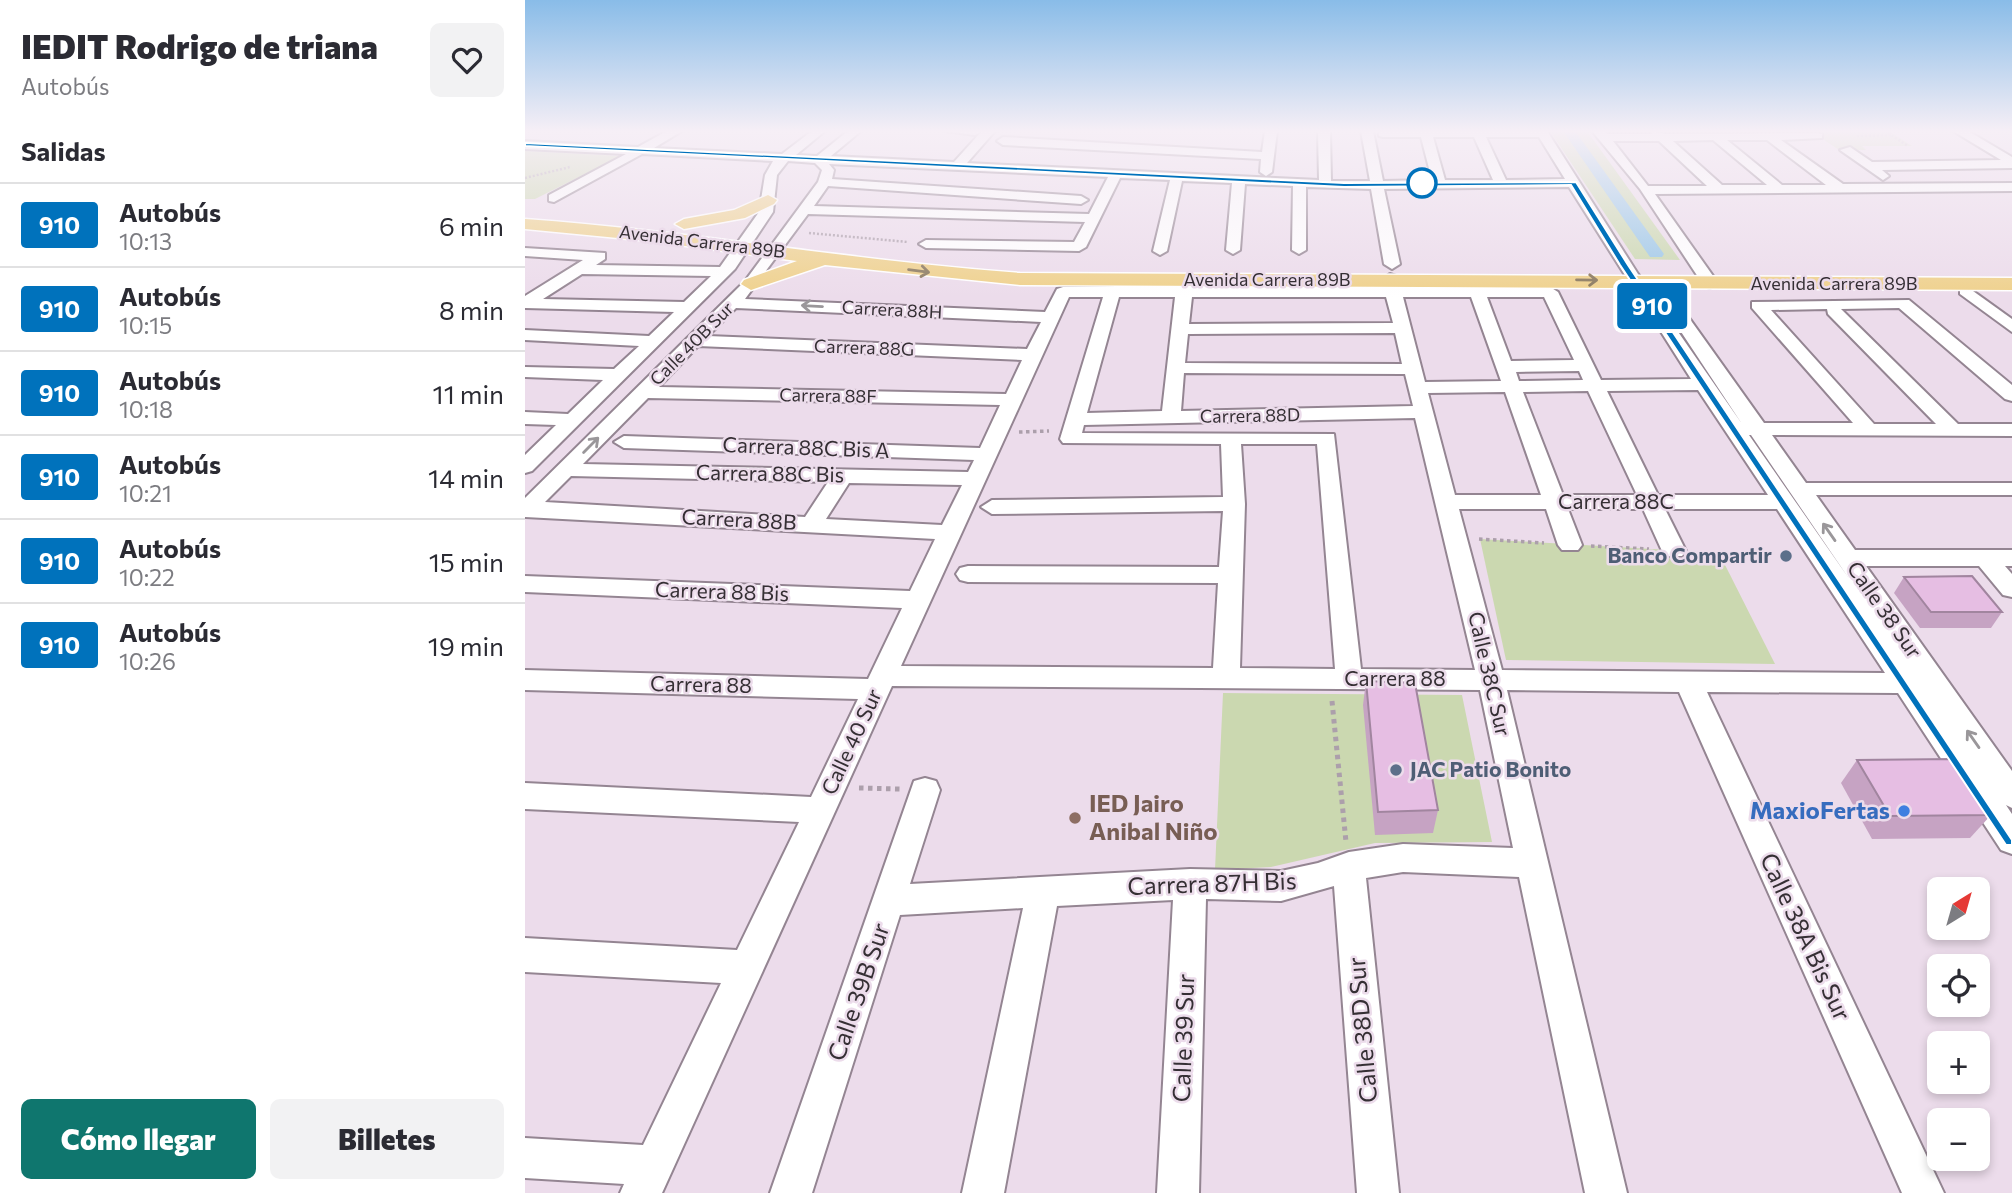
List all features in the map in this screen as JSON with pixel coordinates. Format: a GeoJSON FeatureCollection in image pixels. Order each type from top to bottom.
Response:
{"type":"FeatureCollection","features":[{"type":"Feature","properties":{"kind":"main road"},"geometry":{"type":"LineString","coordinates":[[684,224],[739,214],[768,200]]}},
{"type":"Feature","properties":{"kind":"main road","name":"Avenida Carrera 89B"},"geometry":{"type":"LineString","coordinates":[[525,209],[684,224],[781,244],[1003,263],[1392,279]]}},
{"type":"Feature","properties":{"kind":"main road","name":"Avenida Carrera 89B"},"geometry":{"type":"LineString","coordinates":[[525,224],[749,239]]}},
{"type":"Feature","properties":{"kind":"main road","name":"Avenida Carrera 89B"},"geometry":{"type":"LineString","coordinates":[[781,244],[851,262],[922,272],[1020,279],[1392,279],[2012,267]]}},
{"type":"Feature","properties":{"kind":"main road"},"geometry":{"type":"LineString","coordinates":[[751,284],[801,265],[851,262]]}},
{"type":"Feature","properties":{"kind":"main road"},"geometry":{"type":"LineString","coordinates":[[1677,311],[1678,301],[1705,275]]}},
{"type":"Feature","properties":{"kind":"main road","name":"Avenida Carrera 89B"},"geometry":{"type":"LineString","coordinates":[[1638,276],[1705,275],[2012,284]]}},
{"type":"Feature","properties":{"kind":"street"},"geometry":{"type":"LineString","coordinates":[[554,198],[575,187]]}},
{"type":"Feature","properties":{"kind":"street","name":"Calle 40B Sur"},"geometry":{"type":"LineString","coordinates":[[526,464],[723,272],[766,212],[770,187]]}},
{"type":"Feature","properties":{"kind":"street","name":"Calle 40B Sur"},"geometry":{"type":"LineString","coordinates":[[526,509],[751,284],[821,187]]}},
{"type":"Feature","properties":{"kind":"street"},"geometry":{"type":"LineString","coordinates":[[891,187],[1081,200]]}},
{"type":"Feature","properties":{"kind":"street"},"geometry":{"type":"LineString","coordinates":[[926,244],[1079,247],[1109,187]]}},
{"type":"Feature","properties":{"kind":"street"},"geometry":{"type":"LineString","coordinates":[[1160,251],[1175,187]]}},
{"type":"Feature","properties":{"kind":"street"},"geometry":{"type":"LineString","coordinates":[[1233,250],[1239,187]]}},
{"type":"Feature","properties":{"kind":"street"},"geometry":{"type":"LineString","coordinates":[[1280,187],[1359,196]]}},
{"type":"Feature","properties":{"kind":"street"},"geometry":{"type":"LineString","coordinates":[[1294,187],[1308,187]]}},
{"type":"Feature","properties":{"kind":"street","name":"Calle 38C Sur"},"geometry":{"type":"LineString","coordinates":[[1377,187],[1402,328],[1491,680],[1606,1193]]}},
{"type":"Feature","properties":{"kind":"street","name":"Calle 38 Sur"},"geometry":{"type":"LineString","coordinates":[[1576,187],[1638,276],[1705,384],[1747,429]]}},
{"type":"Feature","properties":{"kind":"street"},"geometry":{"type":"LineString","coordinates":[[1644,187],[2012,187]]}},
{"type":"Feature","properties":{"kind":"street"},"geometry":{"type":"LineString","coordinates":[[1644,187],[1705,275]]}},
{"type":"Feature","properties":{"kind":"street"},"geometry":{"type":"LineString","coordinates":[[1299,250],[1300,188]]}},
{"type":"Feature","properties":{"kind":"street"},"geometry":{"type":"LineString","coordinates":[[805,210],[1093,218]]}},
{"type":"Feature","properties":{"kind":"street"},"geometry":{"type":"LineString","coordinates":[[525,252],[600,256],[525,303]]}},
{"type":"Feature","properties":{"kind":"street"},"geometry":{"type":"LineString","coordinates":[[579,269],[723,272]]}},
{"type":"Feature","properties":{"kind":"street","name":"Calle 38 Sur"},"geometry":{"type":"LineString","coordinates":[[1638,276],[1677,311],[1747,429],[1792,496],[1906,683],[2012,840]]}},
{"type":"Feature","properties":{"kind":"street"},"geometry":{"type":"LineString","coordinates":[[1076,419],[1112,292],[1184,292],[1392,279],[1477,292],[1550,292],[1674,551]]}},
{"type":"Feature","properties":{"kind":"street"},"geometry":{"type":"LineString","coordinates":[[525,287],[547,289]]}},
{"type":"Feature","properties":{"kind":"street"},"geometry":{"type":"LineString","coordinates":[[1966,290],[2012,327]]}},
{"type":"Feature","properties":{"kind":"street","name":"Calle 40 Sur"},"geometry":{"type":"LineString","coordinates":[[647,1180],[1063,292],[1112,292]]}},
{"type":"Feature","properties":{"kind":"street"},"geometry":{"type":"LineString","coordinates":[[1171,411],[1184,292]]}},
{"type":"Feature","properties":{"kind":"street"},"geometry":{"type":"LineString","coordinates":[[1477,292],[1570,545]]}},
{"type":"Feature","properties":{"kind":"street"},"geometry":{"type":"LineString","coordinates":[[525,303],[688,307]]}},
{"type":"Feature","properties":{"kind":"street","name":"Carrera 88H"},"geometry":{"type":"LineString","coordinates":[[733,303],[1051,317]]}},
{"type":"Feature","properties":{"kind":"street"},"geometry":{"type":"LineString","coordinates":[[1868,429],[1758,305],[1903,303],[2012,395]]}},
{"type":"Feature","properties":{"kind":"street"},"geometry":{"type":"LineString","coordinates":[[1834,311],[1954,430]]}},
{"type":"Feature","properties":{"kind":"street"},"geometry":{"type":"LineString","coordinates":[[1179,329],[1402,328]]}},
{"type":"Feature","properties":{"kind":"street"},"geometry":{"type":"LineString","coordinates":[[525,335],[653,341]]}},
{"type":"Feature","properties":{"kind":"street","name":"Carrera 88G"},"geometry":{"type":"LineString","coordinates":[[694,341],[1033,355]]}},
{"type":"Feature","properties":{"kind":"street"},"geometry":{"type":"LineString","coordinates":[[1505,367],[1585,365]]}},
{"type":"Feature","properties":{"kind":"street"},"geometry":{"type":"LineString","coordinates":[[1176,368],[1415,378],[1512,387],[1705,384]]}},
{"type":"Feature","properties":{"kind":"street"},"geometry":{"type":"LineString","coordinates":[[525,372],[619,375]]}},
{"type":"Feature","properties":{"kind":"street"},"geometry":{"type":"LineString","coordinates":[[1989,375],[2012,376]]}},
{"type":"Feature","properties":{"kind":"street","name":"Carrera 88F"},"geometry":{"type":"LineString","coordinates":[[644,392],[1013,400]]}},
{"type":"Feature","properties":{"kind":"street","name":"Carrera 88D"},"geometry":{"type":"LineString","coordinates":[[1339,679],[1327,438],[1070,439],[1076,419],[1424,412]]}},
{"type":"Feature","properties":{"kind":"street"},"geometry":{"type":"LineString","coordinates":[[525,418],[573,420]]}},
{"type":"Feature","properties":{"kind":"street"},"geometry":{"type":"LineString","coordinates":[[1747,429],[2012,429]]}},
{"type":"Feature","properties":{"kind":"street"},"geometry":{"type":"LineString","coordinates":[[1226,679],[1234,504],[1231,438]]}},
{"type":"Feature","properties":{"kind":"street","name":"Carrera 88C Bis A"},"geometry":{"type":"LineString","coordinates":[[624,442],[987,454]]}},
{"type":"Feature","properties":{"kind":"street","name":"Carrera 88C Bis"},"geometry":{"type":"LineString","coordinates":[[565,470],[975,479]]}},
{"type":"Feature","properties":{"kind":"street"},"geometry":{"type":"LineString","coordinates":[[811,525],[843,476]]}},
{"type":"Feature","properties":{"kind":"street","name":"Carrera 88C"},"geometry":{"type":"LineString","coordinates":[[1446,502],[1651,502],[2012,489]]}},
{"type":"Feature","properties":{"kind":"street","name":"Calle 38 Sur"},"geometry":{"type":"LineString","coordinates":[[1792,496],[1847,558],[2012,795]]}},
{"type":"Feature","properties":{"kind":"street"},"geometry":{"type":"LineString","coordinates":[[992,507],[1234,504]]}},
{"type":"Feature","properties":{"kind":"street","name":"Carrera 88B"},"geometry":{"type":"LineString","coordinates":[[526,509],[950,533]]}},
{"type":"Feature","properties":{"kind":"street"},"geometry":{"type":"LineString","coordinates":[[1847,558],[2012,558]]}},
{"type":"Feature","properties":{"kind":"street"},"geometry":{"type":"LineString","coordinates":[[1985,558],[2012,589]]}},
{"type":"Feature","properties":{"kind":"street"},"geometry":{"type":"LineString","coordinates":[[968,574],[1230,575]]}},
{"type":"Feature","properties":{"kind":"street","name":"Carrera 88 Bis"},"geometry":{"type":"LineString","coordinates":[[525,584],[919,600]]}},
{"type":"Feature","properties":{"kind":"street","name":"Carrera 88"},"geometry":{"type":"LineString","coordinates":[[525,680],[880,682],[1339,679],[1906,683]]}},
{"type":"Feature","properties":{"kind":"street","name":"Calle 38A Bis Sur"},"geometry":{"type":"LineString","coordinates":[[1688,681],[1923,1193]]}},
{"type":"Feature","properties":{"kind":"street","name":"Calle 39B Sur"},"geometry":{"type":"LineString","coordinates":[[791,1193],[925,790]]}},
{"type":"Feature","properties":{"kind":"street"},"geometry":{"type":"LineString","coordinates":[[525,796],[826,798]]}},
{"type":"Feature","properties":{"kind":"street","name":"Carrera 87H Bis"},"geometry":{"type":"LineString","coordinates":[[890,900],[1190,884],[1281,886],[1318,878],[1349,866],[1403,859],[1531,863]]}},
{"type":"Feature","properties":{"kind":"street","name":"Calle 38D Sur"},"geometry":{"type":"LineString","coordinates":[[1349,866],[1378,1193]]}},
{"type":"Feature","properties":{"kind":"street","name":"Calle 39 Sur"},"geometry":{"type":"LineString","coordinates":[[1178,1193],[1190,884]]}},
{"type":"Feature","properties":{"kind":"street"},"geometry":{"type":"LineString","coordinates":[[983,1193],[1043,892]]}},
{"type":"Feature","properties":{"kind":"street"},"geometry":{"type":"LineString","coordinates":[[525,955],[747,967]]}},
{"type":"Feature","properties":{"kind":"street"},"geometry":{"type":"LineString","coordinates":[[525,1158],[647,1180]]}},
{"type":"Feature","properties":{"kind":"path"},"geometry":{"type":"LineString","coordinates":[[813,234],[926,244]]}},
{"type":"Feature","properties":{"kind":"path"},"geometry":{"type":"LineString","coordinates":[[1339,679],[1349,866]]}},
{"type":"Feature","properties":{"kind":"path"},"geometry":{"type":"LineString","coordinates":[[826,798],[925,790]]}},
{"type":"Feature","properties":{"kind":"green space"},"geometry":{"type":"Polygon","coordinates":[[[525,187],[560,187],[535,199],[525,199],[525,187]]]}},
{"type":"Feature","properties":{"kind":"green space"},"geometry":{"type":"Polygon","coordinates":[[[1587,187],[1627,187],[1680,260],[1635,259],[1587,187]]]}},
{"type":"Feature","properties":{"kind":"green space"},"geometry":{"type":"Polygon","coordinates":[[[1480,539],[1719,553],[1775,664],[1506,660],[1480,539]]]}},
{"type":"Feature","properties":{"kind":"green space"},"geometry":{"type":"Polygon","coordinates":[[[1223,693],[1462,695],[1492,842],[1375,843],[1271,867],[1215,870],[1223,693]]]}},
{"type":"Feature","properties":{"kind":"building"},"geometry":{"type":"Polygon","coordinates":[[[1972,576],[2002,612],[1931,612],[1904,577],[1972,576]]]}},
{"type":"Feature","properties":{"kind":"building","name":"JAC Patio Bonito"},"geometry":{"type":"Polygon","coordinates":[[[1366,681],[1415,683],[1438,810],[1378,812],[1366,681]]]}},
{"type":"Feature","properties":{"kind":"building"},"geometry":{"type":"Polygon","coordinates":[[[1953,759],[1991,815],[1890,816],[1857,760],[1953,759]]]}},
{"type":"Feature","properties":{"kind":"waterway"},"geometry":{"type":"LineString","coordinates":[[1608,187],[1656,254]]}},
{"type":"Feature","properties":{"kind":"bus line","name":"910"},"geometry":{"type":"LineString","coordinates":[[1575,187],[1624,265],[2012,840]]}},
{"type":"Feature","properties":{"kind":"place","name":"Banco Compartir"},"geometry":{"type":"Point","coordinates":[1786,556]}},
{"type":"Feature","properties":{"kind":"place","name":"JAC Patio Bonito"},"geometry":{"type":"Point","coordinates":[1396,770]}},
{"type":"Feature","properties":{"kind":"place","name":"MaxioFertas"},"geometry":{"type":"Point","coordinates":[1904,811]}},
{"type":"Feature","properties":{"kind":"place","name":"IED Jairo Anibal Niño"},"geometry":{"type":"Point","coordinates":[1075,818]}}]}
